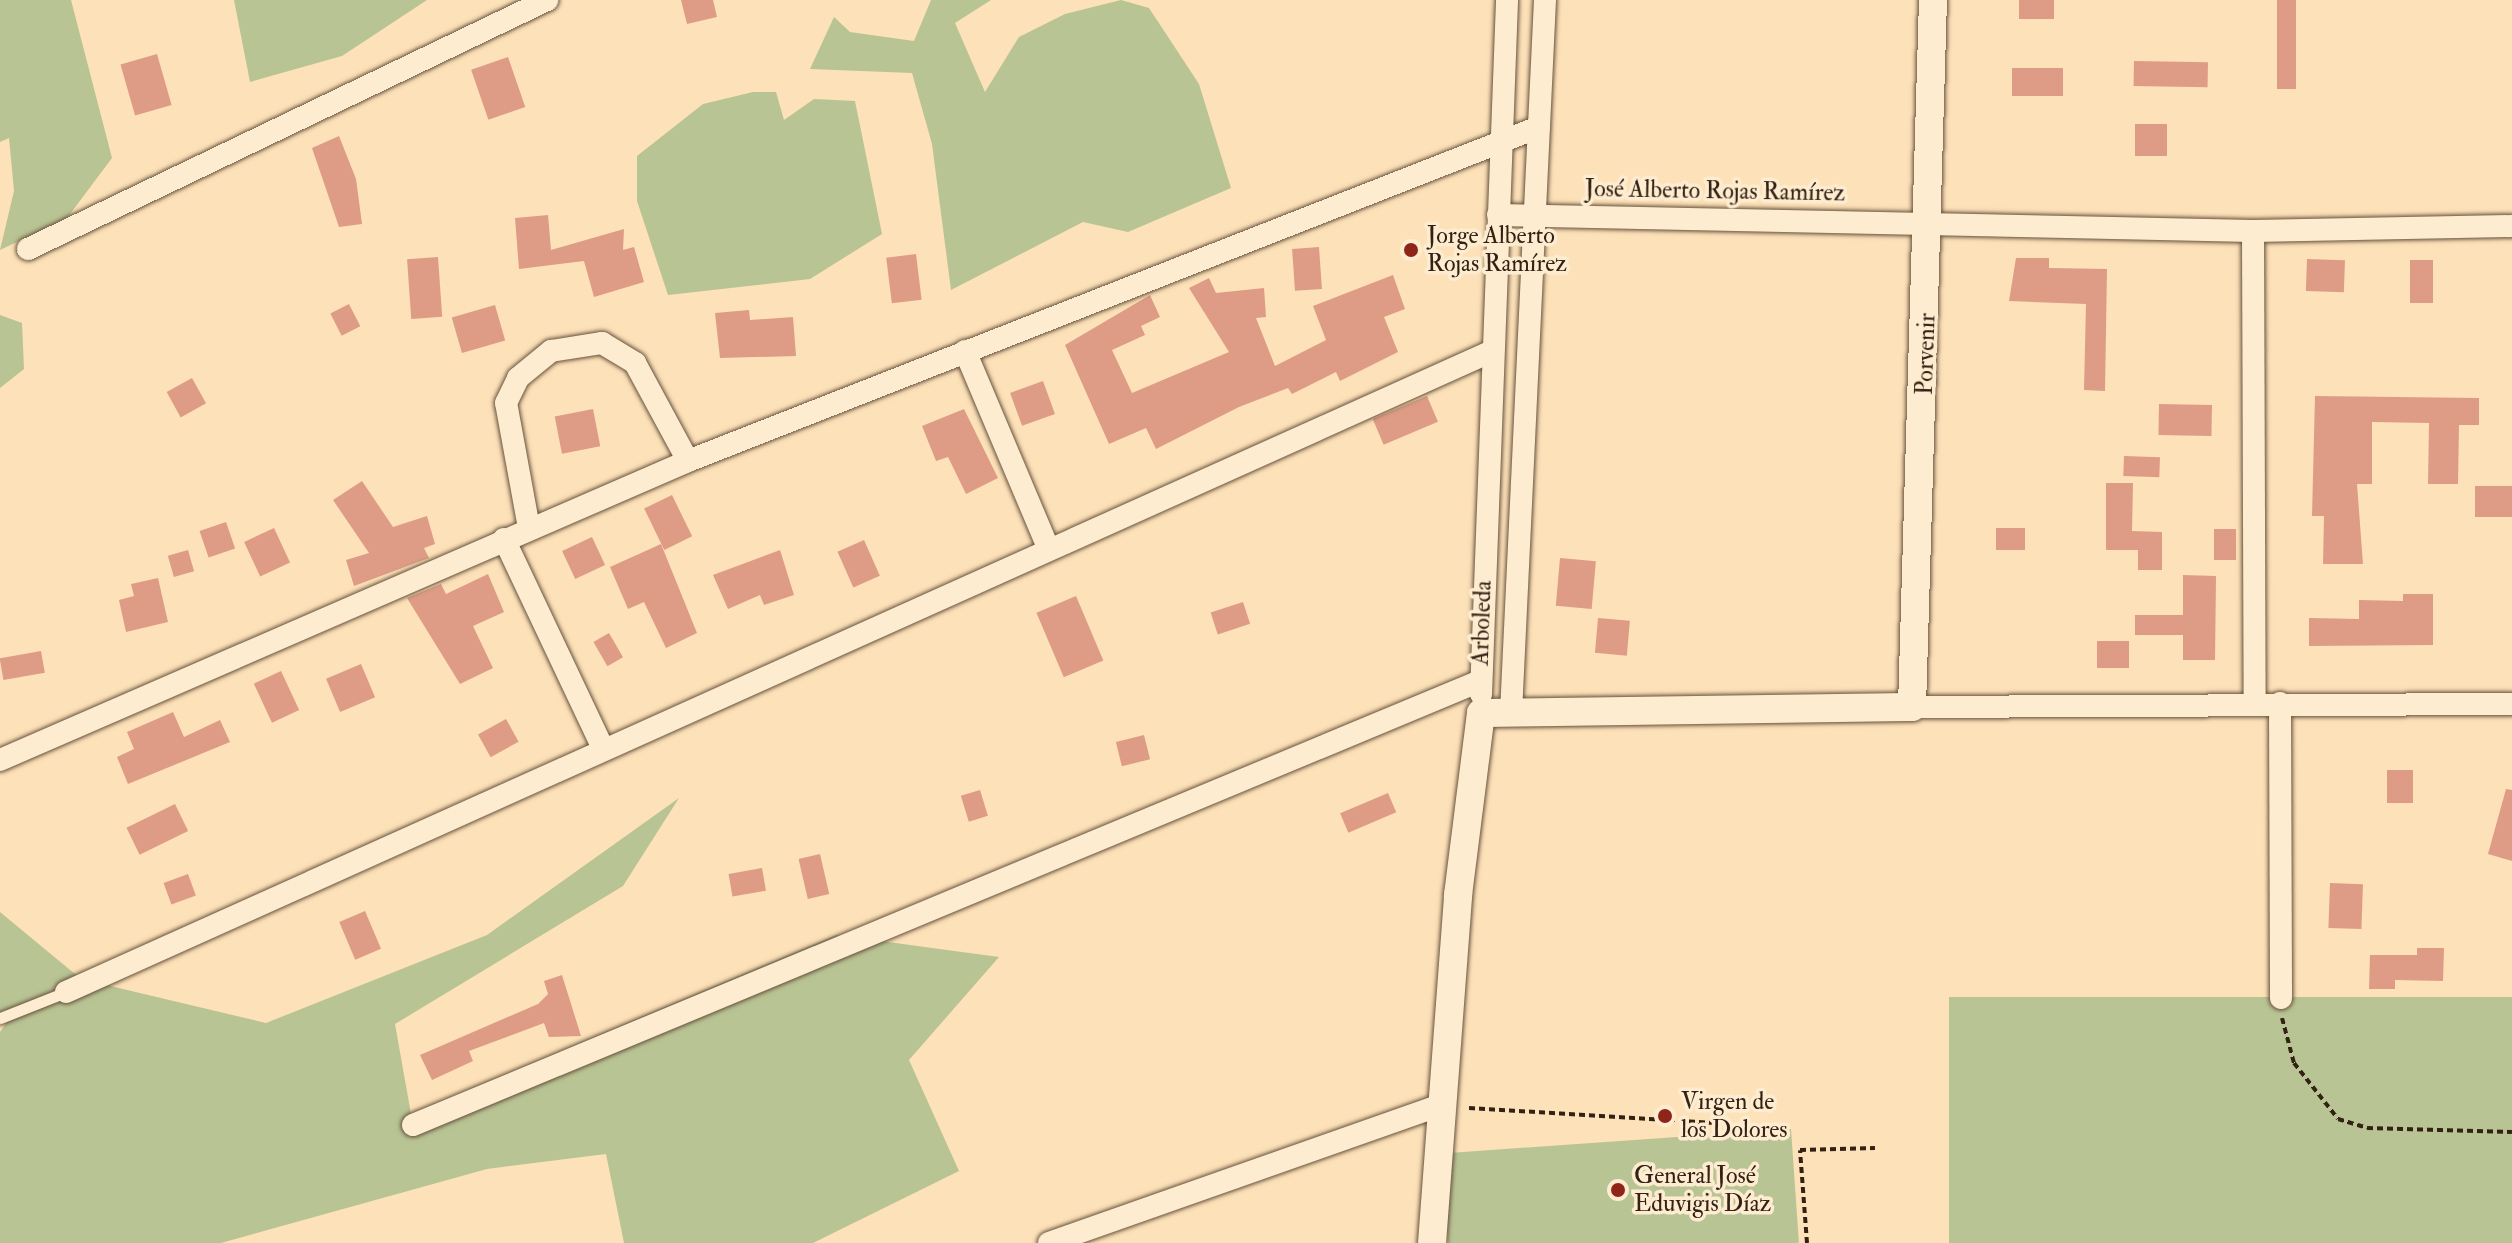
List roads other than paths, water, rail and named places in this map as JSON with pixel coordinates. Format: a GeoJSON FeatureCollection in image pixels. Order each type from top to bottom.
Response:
{"type":"FeatureCollection","features":[{"type":"Feature","properties":{"kind":"street"},"geometry":{"type":"LineString","coordinates":[[28,249],[547,0]]}},
{"type":"Feature","properties":{"kind":"street","name":"Arboleda"},"geometry":{"type":"LineString","coordinates":[[1432,1243],[1439,1106],[1481,713],[1507,0]]}},
{"type":"Feature","properties":{"kind":"street","name":"Arboleda"},"geometry":{"type":"LineString","coordinates":[[1511,713],[1545,0]]}},
{"type":"Feature","properties":{"kind":"street","name":"Porvenir"},"geometry":{"type":"LineString","coordinates":[[1912,707],[1931,219],[1933,0]]}},
{"type":"Feature","properties":{"kind":"street"},"geometry":{"type":"LineString","coordinates":[[0,760],[688,461],[1539,127]]}},
{"type":"Feature","properties":{"kind":"street","name":"José Alberto Rojas Ramírez"},"geometry":{"type":"LineString","coordinates":[[1498,215],[1931,219],[2253,231],[2512,226]]}},
{"type":"Feature","properties":{"kind":"street"},"geometry":{"type":"LineString","coordinates":[[2253,231],[2255,703]]}},
{"type":"Feature","properties":{"kind":"street"},"geometry":{"type":"LineString","coordinates":[[529,528],[506,403],[518,378],[551,351],[602,343],[635,363],[688,461]]}},
{"type":"Feature","properties":{"kind":"street"},"geometry":{"type":"LineString","coordinates":[[965,351],[1047,545]]}},
{"type":"Feature","properties":{"kind":"street"},"geometry":{"type":"LineString","coordinates":[[66,992],[1047,545],[1492,351]]}},
{"type":"Feature","properties":{"kind":"street"},"geometry":{"type":"LineString","coordinates":[[504,539],[602,746]]}},
{"type":"Feature","properties":{"kind":"street"},"geometry":{"type":"LineString","coordinates":[[413,1125],[1480,681]]}},
{"type":"Feature","properties":{"kind":"street"},"geometry":{"type":"LineString","coordinates":[[1481,713],[2255,703],[2512,704]]}},
{"type":"Feature","properties":{"kind":"street"},"geometry":{"type":"LineString","coordinates":[[2280,703],[2281,998]]}},
{"type":"Feature","properties":{"kind":"street"},"geometry":{"type":"LineString","coordinates":[[1049,1243],[1439,1106]]}},
{"type":"Feature","properties":{"kind":"lane"},"geometry":{"type":"LineString","coordinates":[[0,1018],[66,992]]}},
{"type":"Feature","properties":{"kind":"place","name":"Jorge Alberto Rojas Ramírez"},"geometry":{"type":"Point","coordinates":[1411,250]}},
{"type":"Feature","properties":{"kind":"place","name":"Virgen de los Dolores"},"geometry":{"type":"Point","coordinates":[1665,1116]}},
{"type":"Feature","properties":{"kind":"place","name":"General José Eduvigis Díaz"},"geometry":{"type":"Point","coordinates":[1618,1190]}}]}
